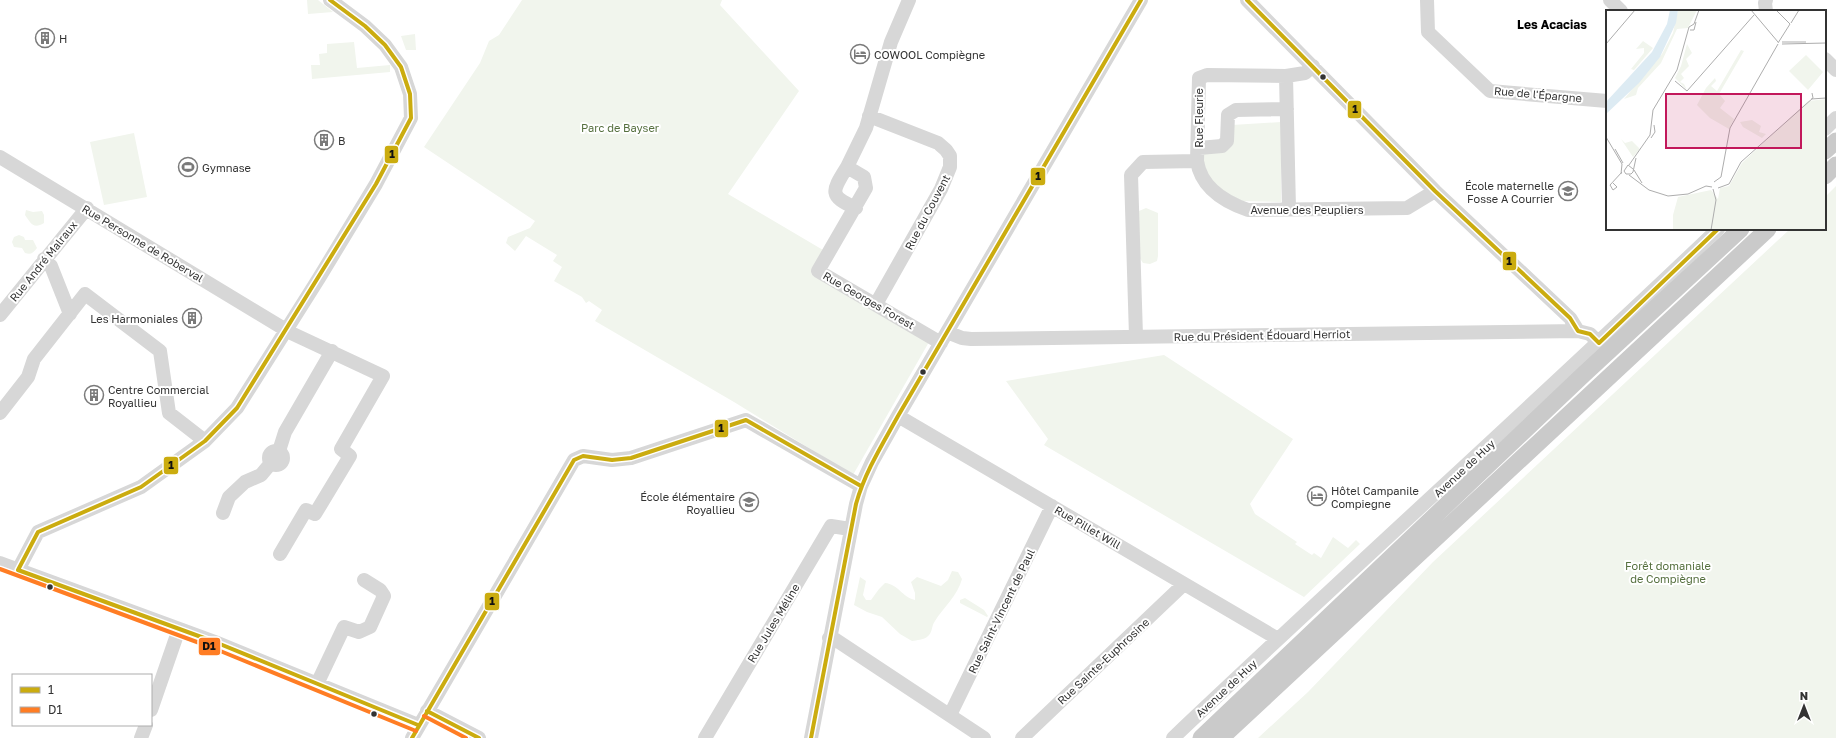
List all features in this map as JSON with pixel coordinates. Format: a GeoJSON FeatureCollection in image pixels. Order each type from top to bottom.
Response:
{"type":"FeatureCollection","features":[{"type":"Feature","properties":{"kind":"main road"},"geometry":{"type":"LineString","coordinates":[[1826,150],[1836,141]]}},
{"type":"Feature","properties":{"kind":"main road"},"geometry":{"type":"LineString","coordinates":[[1826,175],[1836,165]]}},
{"type":"Feature","properties":{"kind":"main road"},"geometry":{"type":"LineString","coordinates":[[1201,738],[1578,380],[1740,230]]}},
{"type":"Feature","properties":{"kind":"main road"},"geometry":{"type":"LineString","coordinates":[[1221,738],[1767,230]]}},
{"type":"Feature","properties":{"kind":"street"},"geometry":{"type":"LineString","coordinates":[[18,570],[38,532],[141,487],[205,441],[237,408],[376,184],[411,118],[410,94],[398,61],[385,45],[365,26],[330,0]]}},
{"type":"Feature","properties":{"kind":"street"},"geometry":{"type":"LineString","coordinates":[[856,208],[840,201],[836,195],[836,186],[866,128],[891,42],[909,0]]}},
{"type":"Feature","properties":{"kind":"street"},"geometry":{"type":"LineString","coordinates":[[811,738],[850,529],[861,486],[872,462],[898,416],[1141,0]]}},
{"type":"Feature","properties":{"kind":"street","name":"Rue de l'Épargne"},"geometry":{"type":"LineString","coordinates":[[1428,0],[1428,32],[1490,91],[1606,101]]}},
{"type":"Feature","properties":{"kind":"street"},"geometry":{"type":"LineString","coordinates":[[1610,0],[1620,10]]}},
{"type":"Feature","properties":{"kind":"street"},"geometry":{"type":"LineString","coordinates":[[1766,0],[1766,10]]}},
{"type":"Feature","properties":{"kind":"street"},"geometry":{"type":"LineString","coordinates":[[1255,3],[1313,66],[1435,190],[1570,318],[1578,331],[1590,334],[1599,343]]}},
{"type":"Feature","properties":{"kind":"street"},"geometry":{"type":"LineString","coordinates":[[1826,60],[1836,70]]}},
{"type":"Feature","properties":{"kind":"street","name":"Rue Fleurie"},"geometry":{"type":"LineString","coordinates":[[1136,336],[1131,175],[1143,162],[1198,154],[1199,78],[1207,75],[1286,76],[1304,73],[1313,66]]}},
{"type":"Feature","properties":{"kind":"street"},"geometry":{"type":"LineString","coordinates":[[1286,76],[1289,210]]}},
{"type":"Feature","properties":{"kind":"street"},"geometry":{"type":"LineString","coordinates":[[1198,154],[1222,146],[1227,141],[1228,115],[1236,110],[1287,109]]}},
{"type":"Feature","properties":{"kind":"street","name":"Rue du Couvent"},"geometry":{"type":"LineString","coordinates":[[869,116],[938,144],[946,150],[950,156],[950,167],[941,189],[876,304]]}},
{"type":"Feature","properties":{"kind":"street"},"geometry":{"type":"LineString","coordinates":[[1826,128],[1836,118]]}},
{"type":"Feature","properties":{"kind":"street","name":"Avenue des Peupliers"},"geometry":{"type":"LineString","coordinates":[[1198,154],[1200,174],[1208,185],[1218,195],[1232,204],[1248,210],[1407,208],[1435,190]]}},
{"type":"Feature","properties":{"kind":"street","name":"Rue Personne de Roberval"},"geometry":{"type":"LineString","coordinates":[[0,157],[286,329],[383,376],[341,449],[350,456],[315,514],[306,510],[280,554]]}},
{"type":"Feature","properties":{"kind":"street","name":"Rue Georges Forest"},"geometry":{"type":"LineString","coordinates":[[847,167],[864,177],[866,188],[856,208],[818,271],[876,304],[944,338]]}},
{"type":"Feature","properties":{"kind":"street","name":"Rue André Malraux"},"geometry":{"type":"LineString","coordinates":[[0,315],[87,208]]}},
{"type":"Feature","properties":{"kind":"street","name":"Avenue de Huy"},"geometry":{"type":"LineString","coordinates":[[1173,738],[1278,639],[1599,343],[1717,230]]}},
{"type":"Feature","properties":{"kind":"street"},"geometry":{"type":"LineString","coordinates":[[44,259],[50,266],[70,314]]}},
{"type":"Feature","properties":{"kind":"street"},"geometry":{"type":"LineString","coordinates":[[0,413],[28,377],[34,359],[85,294],[160,351],[169,413],[205,441]]}},
{"type":"Feature","properties":{"kind":"street","name":"Rue du Président Édouard Herriot"},"geometry":{"type":"LineString","coordinates":[[944,338],[971,339],[1578,331]]}},
{"type":"Feature","properties":{"kind":"street"},"geometry":{"type":"LineString","coordinates":[[224,513],[229,497],[245,482],[262,475],[271,463],[269,458],[271,452],[276,450],[279,451],[285,432],[332,351]]}},
{"type":"Feature","properties":{"kind":"street","name":"Rue Pillet Will"},"geometry":{"type":"LineString","coordinates":[[898,416],[1278,639]]}},
{"type":"Feature","properties":{"kind":"street"},"geometry":{"type":"LineString","coordinates":[[412,738],[418,725],[574,460],[579,456],[612,460],[631,458],[746,420],[861,486]]}},
{"type":"Feature","properties":{"kind":"street","name":"Rue Saint-Vincent de Paul"},"geometry":{"type":"LineString","coordinates":[[950,715],[1052,506]]}},
{"type":"Feature","properties":{"kind":"street","name":"Rue Jules Méline"},"geometry":{"type":"LineString","coordinates":[[705,738],[831,526],[850,529]]}},
{"type":"Feature","properties":{"kind":"street"},"geometry":{"type":"LineString","coordinates":[[0,563],[179,629],[418,725]]}},
{"type":"Feature","properties":{"kind":"street"},"geometry":{"type":"LineString","coordinates":[[316,684],[344,627],[359,632],[370,628],[379,609],[384,596],[380,590],[364,580]]}},
{"type":"Feature","properties":{"kind":"street","name":"Rue Sainte-Euphrosine"},"geometry":{"type":"LineString","coordinates":[[1022,738],[1184,584]]}},
{"type":"Feature","properties":{"kind":"street"},"geometry":{"type":"LineString","coordinates":[[152,707],[179,629]]}},
{"type":"Feature","properties":{"kind":"street"},"geometry":{"type":"LineString","coordinates":[[829,638],[836,640],[984,738]]}},
{"type":"Feature","properties":{"kind":"street"},"geometry":{"type":"LineString","coordinates":[[427,711],[479,738]]}},
{"type":"Feature","properties":{"kind":"street"},"geometry":{"type":"LineString","coordinates":[[141,738],[146,726]]}},
{"type":"Feature","properties":{"kind":"green space"},"geometry":{"type":"Polygon","coordinates":[[[307,0],[318,0],[333,12],[308,14],[307,0]]]}},
{"type":"Feature","properties":{"kind":"green space","name":"Parc de Bayser"},"geometry":{"type":"Polygon","coordinates":[[[522,0],[722,0],[720,5],[799,91],[728,194],[823,250],[811,273],[929,342],[853,475],[734,402],[595,321],[602,310],[589,301],[586,303],[582,297],[554,281],[562,267],[553,261],[557,255],[526,236],[515,251],[506,243],[508,237],[530,228],[535,221],[424,147],[480,63],[489,41],[499,35],[522,0]]]}},
{"type":"Feature","properties":{"kind":"green space"},"geometry":{"type":"Polygon","coordinates":[[[415,34],[416,50],[406,50],[401,36],[415,34]]]}},
{"type":"Feature","properties":{"kind":"green space"},"geometry":{"type":"Polygon","coordinates":[[[354,42],[357,68],[390,65],[390,72],[312,79],[311,65],[320,65],[319,54],[327,53],[327,44],[354,42]]]}},
{"type":"Feature","properties":{"kind":"green space"},"geometry":{"type":"Polygon","coordinates":[[[1281,122],[1281,202],[1243,201],[1230,196],[1214,185],[1204,167],[1203,152],[1228,149],[1232,145],[1232,125],[1281,122]]]}},
{"type":"Feature","properties":{"kind":"green space"},"geometry":{"type":"Polygon","coordinates":[[[134,133],[147,197],[104,205],[90,142],[134,133]]]}},
{"type":"Feature","properties":{"kind":"green space","name":"Forêt domaniale de Compiègne"},"geometry":{"type":"Polygon","coordinates":[[[1836,186],[1836,738],[1258,738],[1308,692],[1433,562],[1789,230],[1826,230],[1826,196],[1836,186]]]}},
{"type":"Feature","properties":{"kind":"green space"},"geometry":{"type":"Polygon","coordinates":[[[1146,208],[1158,213],[1158,256],[1157,261],[1150,264],[1143,263],[1139,257],[1138,217],[1139,211],[1146,208]]]}},
{"type":"Feature","properties":{"kind":"green space"},"geometry":{"type":"Polygon","coordinates":[[[26,210],[33,212],[42,211],[44,215],[44,223],[37,226],[32,224],[25,215],[26,210]]]}},
{"type":"Feature","properties":{"kind":"green space"},"geometry":{"type":"Polygon","coordinates":[[[19,235],[24,237],[25,240],[33,240],[37,248],[29,254],[25,253],[22,248],[14,247],[12,242],[14,237],[19,235]]]}},
{"type":"Feature","properties":{"kind":"green space"},"geometry":{"type":"Polygon","coordinates":[[[1164,355],[1293,439],[1250,504],[1255,514],[1297,542],[1295,544],[1312,555],[1314,553],[1321,558],[1333,537],[1348,548],[1356,540],[1360,544],[1304,597],[1044,445],[1048,439],[1006,381],[1164,355]]]}},
{"type":"Feature","properties":{"kind":"green space"},"geometry":{"type":"Polygon","coordinates":[[[952,571],[958,572],[962,579],[960,585],[954,596],[938,616],[930,634],[924,639],[912,641],[900,634],[882,617],[867,612],[854,605],[860,577],[866,581],[863,595],[866,600],[871,600],[885,583],[893,586],[915,600],[915,593],[911,582],[917,577],[941,586],[948,580],[952,571]]]}},
{"type":"Feature","properties":{"kind":"green space"},"geometry":{"type":"Polygon","coordinates":[[[965,598],[984,610],[988,616],[987,617],[960,603],[960,600],[965,598]]]}},
{"type":"Feature","properties":{"kind":"transit line","name":"1"},"geometry":{"type":"LineString","coordinates":[[18,570],[38,532],[141,487],[205,441],[237,408],[376,184],[411,118],[410,94],[401,67],[385,45],[365,26],[330,0]]}},
{"type":"Feature","properties":{"kind":"transit line","name":"1"},"geometry":{"type":"LineString","coordinates":[[811,738],[856,504],[864,481],[898,416],[1141,0]]}},
{"type":"Feature","properties":{"kind":"transit line","name":"1"},"geometry":{"type":"LineString","coordinates":[[1247,0],[1435,191],[1570,318],[1578,331],[1590,334],[1599,343]]}},
{"type":"Feature","properties":{"kind":"transit line","name":"1"},"geometry":{"type":"LineString","coordinates":[[1599,343],[1717,230]]}},
{"type":"Feature","properties":{"kind":"transit line","name":"1"},"geometry":{"type":"LineString","coordinates":[[412,738],[574,460],[583,456],[612,460],[631,458],[746,420],[861,486]]}},
{"type":"Feature","properties":{"kind":"transit line","name":"D1"},"geometry":{"type":"LineString","coordinates":[[0,569],[213,648],[416,731]]}},
{"type":"Feature","properties":{"kind":"transit line","name":"1"},"geometry":{"type":"LineString","coordinates":[[18,570],[215,642],[418,725]]}},
{"type":"Feature","properties":{"kind":"transit line","name":"1"},"geometry":{"type":"LineString","coordinates":[[427,711],[479,738]]}},
{"type":"Feature","properties":{"kind":"transit line","name":"D1"},"geometry":{"type":"LineString","coordinates":[[424,716],[466,738]]}},
{"type":"Feature","properties":{"kind":"place","name":"H"},"geometry":{"type":"Point","coordinates":[45,38]}},
{"type":"Feature","properties":{"kind":"place","name":"COWOOL Compiègne"},"geometry":{"type":"Point","coordinates":[860,54]}},
{"type":"Feature","properties":{"kind":"place","name":"B"},"geometry":{"type":"Point","coordinates":[324,140]}},
{"type":"Feature","properties":{"kind":"place","name":"Gymnase"},"geometry":{"type":"Point","coordinates":[188,167]}},
{"type":"Feature","properties":{"kind":"place","name":"École maternelle Fosse A Courrier"},"geometry":{"type":"Point","coordinates":[1568,191]}},
{"type":"Feature","properties":{"kind":"place","name":"Les Harmoniales"},"geometry":{"type":"Point","coordinates":[192,318]}},
{"type":"Feature","properties":{"kind":"place","name":"Centre Commercial Royallieu"},"geometry":{"type":"Point","coordinates":[94,395]}},
{"type":"Feature","properties":{"kind":"place","name":"Hôtel Campanile Compiegne"},"geometry":{"type":"Point","coordinates":[1317,496]}},
{"type":"Feature","properties":{"kind":"place","name":"École élémentaire Royallieu"},"geometry":{"type":"Point","coordinates":[749,502]}},
{"type":"Feature","properties":{"kind":"district","name":"Les Acacias"},"geometry":{"type":"Point","coordinates":[1552,24]}}]}
